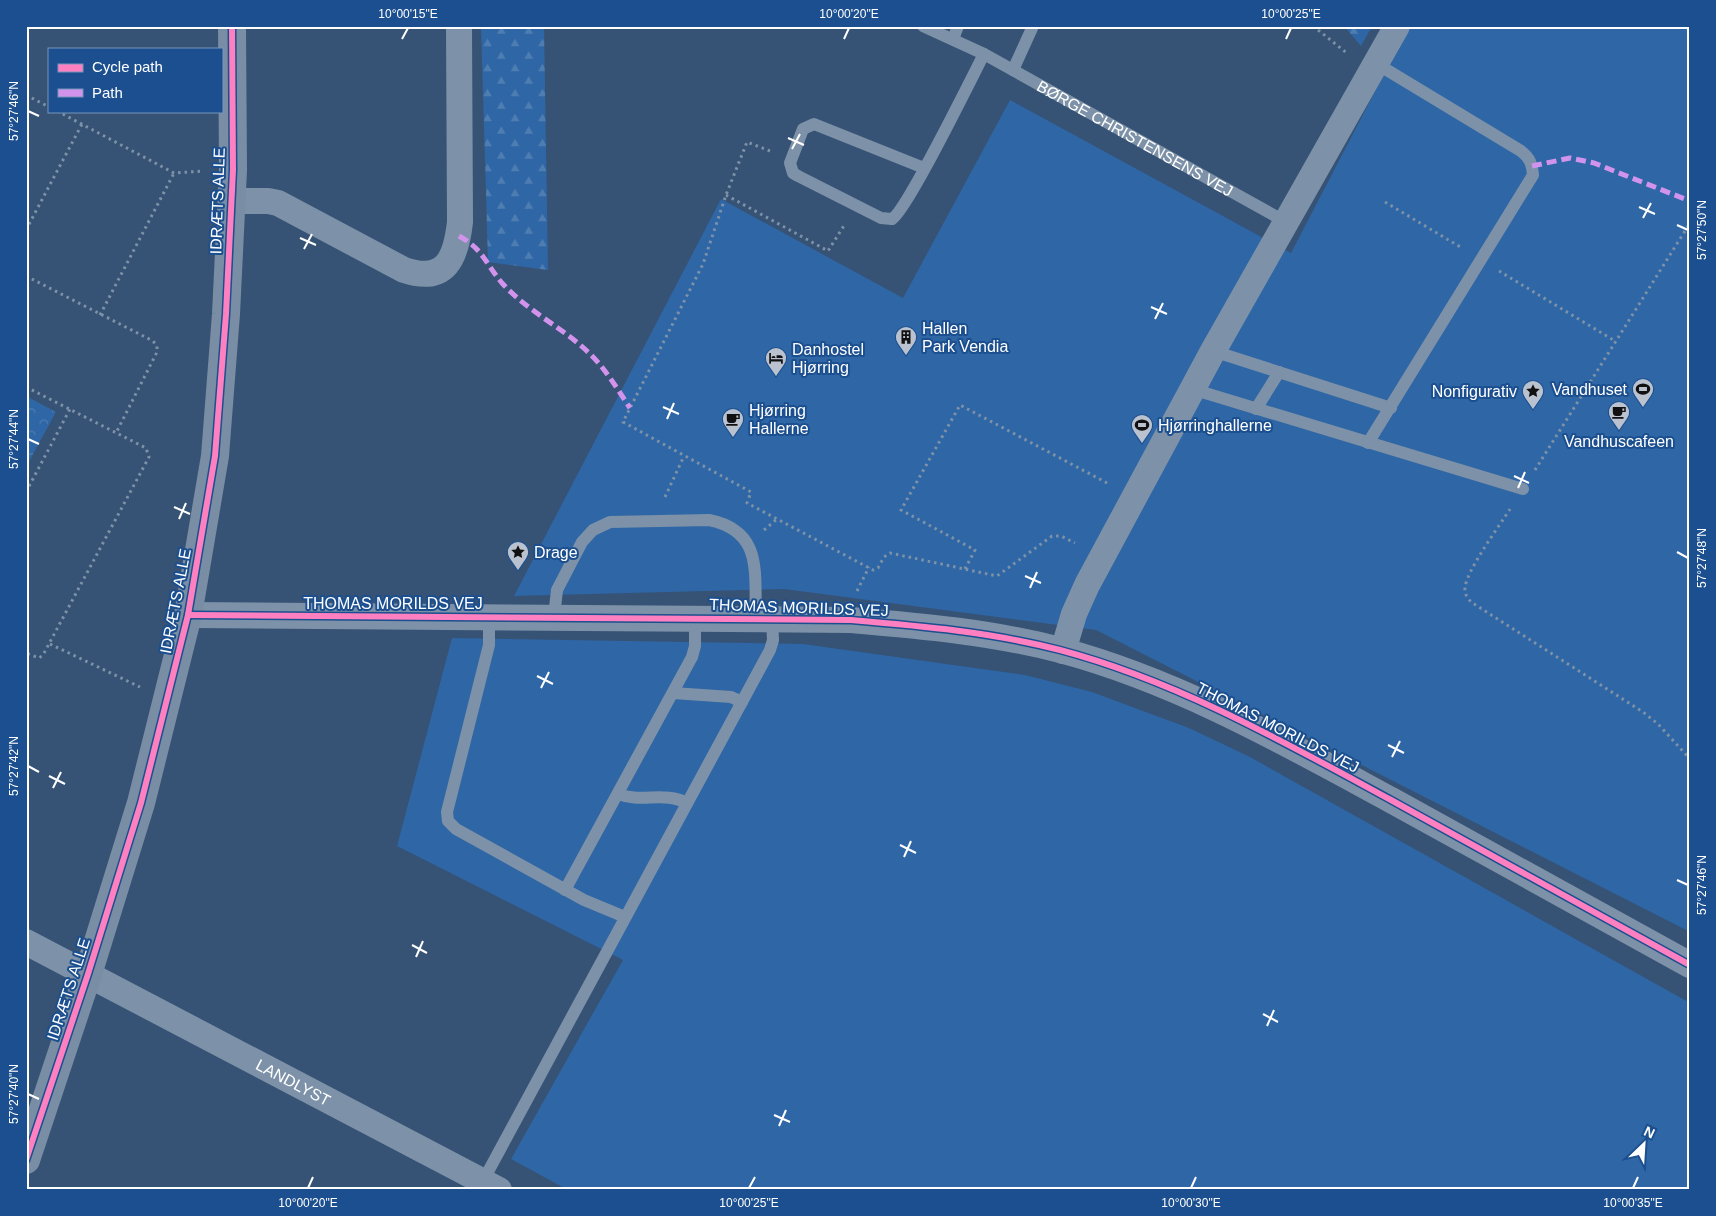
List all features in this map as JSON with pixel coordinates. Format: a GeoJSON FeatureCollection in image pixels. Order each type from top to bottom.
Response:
{"type":"FeatureCollection","features":[{"type":"Feature","properties":{"kind":"street","name":"IDRÆTS ALLE"},"geometry":{"type":"LineString","coordinates":[[26,1160],[88,974],[141,803],[188,615],[215,456],[232,201],[232,26]]}},
{"type":"Feature","properties":{"kind":"street","name":"IDRÆTS ALLE"},"geometry":{"type":"LineString","coordinates":[[232,201],[268,201],[287,207],[404,270],[418,275],[431,274],[444,268],[457,248],[460,222],[459,26]]}},
{"type":"Feature","properties":{"kind":"street"},"geometry":{"type":"LineString","coordinates":[[1062,650],[1074,614],[1102,558],[1192,390],[1397,26]]}},
{"type":"Feature","properties":{"kind":"street","name":"THOMAS MORILDS VEJ"},"geometry":{"type":"LineString","coordinates":[[188,615],[695,617],[851,620],[958,629],[1062,650],[1186,695],[1315,759],[1690,965]]}},
{"type":"Feature","properties":{"kind":"street","name":"LANDLYST"},"geometry":{"type":"LineString","coordinates":[[26,942],[491,1186]]}},
{"type":"Feature","properties":{"kind":"lane","name":"BØRGE CHRISTENSENS VEJ"},"geometry":{"type":"LineString","coordinates":[[923,26],[984,54],[1286,222]]}},
{"type":"Feature","properties":{"kind":"lane"},"geometry":{"type":"LineString","coordinates":[[953,39],[958,26]]}},
{"type":"Feature","properties":{"kind":"lane"},"geometry":{"type":"LineString","coordinates":[[1013,70],[1033,26]]}},
{"type":"Feature","properties":{"kind":"lane"},"geometry":{"type":"LineString","coordinates":[[924,168],[814,124],[803,129],[791,158],[791,168],[798,176],[886,219],[897,216],[924,168],[984,54]]}},
{"type":"Feature","properties":{"kind":"lane"},"geometry":{"type":"LineString","coordinates":[[1368,443],[1533,175],[1529,157],[1521,151],[1374,68]]}},
{"type":"Feature","properties":{"kind":"lane"},"geometry":{"type":"LineString","coordinates":[[1213,351],[1391,408]]}},
{"type":"Feature","properties":{"kind":"lane"},"geometry":{"type":"LineString","coordinates":[[1256,409],[1279,372]]}},
{"type":"Feature","properties":{"kind":"lane"},"geometry":{"type":"LineString","coordinates":[[1192,390],[1523,489]]}},
{"type":"Feature","properties":{"kind":"lane"},"geometry":{"type":"LineString","coordinates":[[491,1186],[625,917],[772,645],[764,618],[754,556],[749,542],[738,530],[724,523],[709,520],[610,522],[593,530],[582,542],[557,590],[554,617]]}},
{"type":"Feature","properties":{"kind":"lane"},"geometry":{"type":"LineString","coordinates":[[489,617],[489,646],[447,812],[448,821],[456,829],[584,900],[625,917]]}},
{"type":"Feature","properties":{"kind":"lane"},"geometry":{"type":"LineString","coordinates":[[566,890],[694,651],[695,617]]}},
{"type":"Feature","properties":{"kind":"lane"},"geometry":{"type":"LineString","coordinates":[[673,693],[731,697],[742,702]]}},
{"type":"Feature","properties":{"kind":"lane"},"geometry":{"type":"LineString","coordinates":[[618,794],[631,798],[672,797],[687,803]]}},
{"type":"Feature","properties":{"kind":"path"},"geometry":{"type":"LineString","coordinates":[[1313,26],[1374,68]]}},
{"type":"Feature","properties":{"kind":"path"},"geometry":{"type":"LineString","coordinates":[[26,95],[48,106]]}},
{"type":"Feature","properties":{"kind":"path"},"geometry":{"type":"LineString","coordinates":[[59,112],[174,173],[233,170]]}},
{"type":"Feature","properties":{"kind":"path"},"geometry":{"type":"LineString","coordinates":[[26,230],[82,124]]}},
{"type":"Feature","properties":{"kind":"path"},"geometry":{"type":"LineString","coordinates":[[791,158],[747,142],[726,195],[704,264],[623,422],[752,492],[746,502],[873,570],[878,568],[884,556],[890,553],[997,576],[1056,535],[1102,558]]}},
{"type":"Feature","properties":{"kind":"path"},"geometry":{"type":"LineString","coordinates":[[100,315],[174,173]]}},
{"type":"Feature","properties":{"kind":"path"},"geometry":{"type":"LineString","coordinates":[[726,195],[828,251],[838,236]]}},
{"type":"Feature","properties":{"kind":"path"},"geometry":{"type":"LineString","coordinates":[[1690,223],[1470,573],[1464,590],[1471,602],[1643,712],[1658,724],[1690,759]]}},
{"type":"Feature","properties":{"kind":"path"},"geometry":{"type":"LineString","coordinates":[[26,276],[153,342],[157,346],[158,352],[116,432]]}},
{"type":"Feature","properties":{"kind":"path"},"geometry":{"type":"LineString","coordinates":[[26,387],[146,448],[148,457],[50,644],[39,658],[26,653]]}},
{"type":"Feature","properties":{"kind":"path"},"geometry":{"type":"LineString","coordinates":[[964,569],[975,550],[901,510],[960,405],[1135,497]]}},
{"type":"Feature","properties":{"kind":"path"},"geometry":{"type":"LineString","coordinates":[[26,492],[70,409]]}},
{"type":"Feature","properties":{"kind":"path"},"geometry":{"type":"LineString","coordinates":[[665,520],[665,495],[684,456]]}},
{"type":"Feature","properties":{"kind":"path"},"geometry":{"type":"LineString","coordinates":[[50,644],[132,684],[168,696]]}},
{"type":"Feature","properties":{"kind":"green space"},"geometry":{"type":"Polygon","coordinates":[[[481,26],[544,26],[548,270],[488,262],[481,26]]]}},
{"type":"Feature","properties":{"kind":"green space"},"geometry":{"type":"Polygon","coordinates":[[[1344,26],[1372,26],[1361,46],[1344,26]]]}},
{"type":"Feature","properties":{"kind":"green space","name":"Hjørringhallerne"},"geometry":{"type":"Polygon","coordinates":[[[1409,26],[1690,26],[1690,932],[1096,630],[784,589],[514,596],[721,199],[903,298],[1010,100],[1291,253],[1409,26]]]}},
{"type":"Feature","properties":{"kind":"green space"},"geometry":{"type":"Polygon","coordinates":[[[26,396],[56,412],[26,467],[26,396]]]}},
{"type":"Feature","properties":{"kind":"green space"},"geometry":{"type":"Polygon","coordinates":[[[452,638],[803,644],[1025,675],[1092,692],[1189,728],[1250,757],[1690,1003],[1690,1190],[568,1190],[511,1159],[623,960],[397,846],[452,638]]]}},
{"type":"Feature","properties":{"kind":"marked path"},"geometry":{"type":"LineString","coordinates":[[1532,166],[1570,158],[1594,163],[1690,201]]}},
{"type":"Feature","properties":{"kind":"marked path"},"geometry":{"type":"LineString","coordinates":[[459,236],[474,246],[484,257],[496,276],[512,293],[533,311],[568,335],[595,359],[630,408]]}},
{"type":"Feature","properties":{"kind":"cycle path"},"geometry":{"type":"LineString","coordinates":[[26,1160],[88,974],[141,803],[188,615],[215,456],[226,314],[233,170],[232,26]]}},
{"type":"Feature","properties":{"kind":"cycle path"},"geometry":{"type":"LineString","coordinates":[[188,615],[851,620],[956,630],[1060,650],[1146,678],[1230,715],[1351,778],[1690,965]]}},
{"type":"Feature","properties":{"kind":"place","name":"Hallen Park Vendia"},"geometry":{"type":"Point","coordinates":[906,356]}},
{"type":"Feature","properties":{"kind":"place","name":"Danhostel Hjørring"},"geometry":{"type":"Point","coordinates":[776,377]}},
{"type":"Feature","properties":{"kind":"place","name":"Vandhuset"},"geometry":{"type":"Point","coordinates":[1643,408]}},
{"type":"Feature","properties":{"kind":"place","name":"Nonfigurativ"},"geometry":{"type":"Point","coordinates":[1533,410]}},
{"type":"Feature","properties":{"kind":"place","name":"Vandhuscafeen"},"geometry":{"type":"Point","coordinates":[1619,431]}},
{"type":"Feature","properties":{"kind":"place","name":"Hjørring Hallerne"},"geometry":{"type":"Point","coordinates":[733,438]}},
{"type":"Feature","properties":{"kind":"place","name":"Hjørringhallerne"},"geometry":{"type":"Point","coordinates":[1142,444]}},
{"type":"Feature","properties":{"kind":"place","name":"Drage"},"geometry":{"type":"Point","coordinates":[518,571]}}]}
